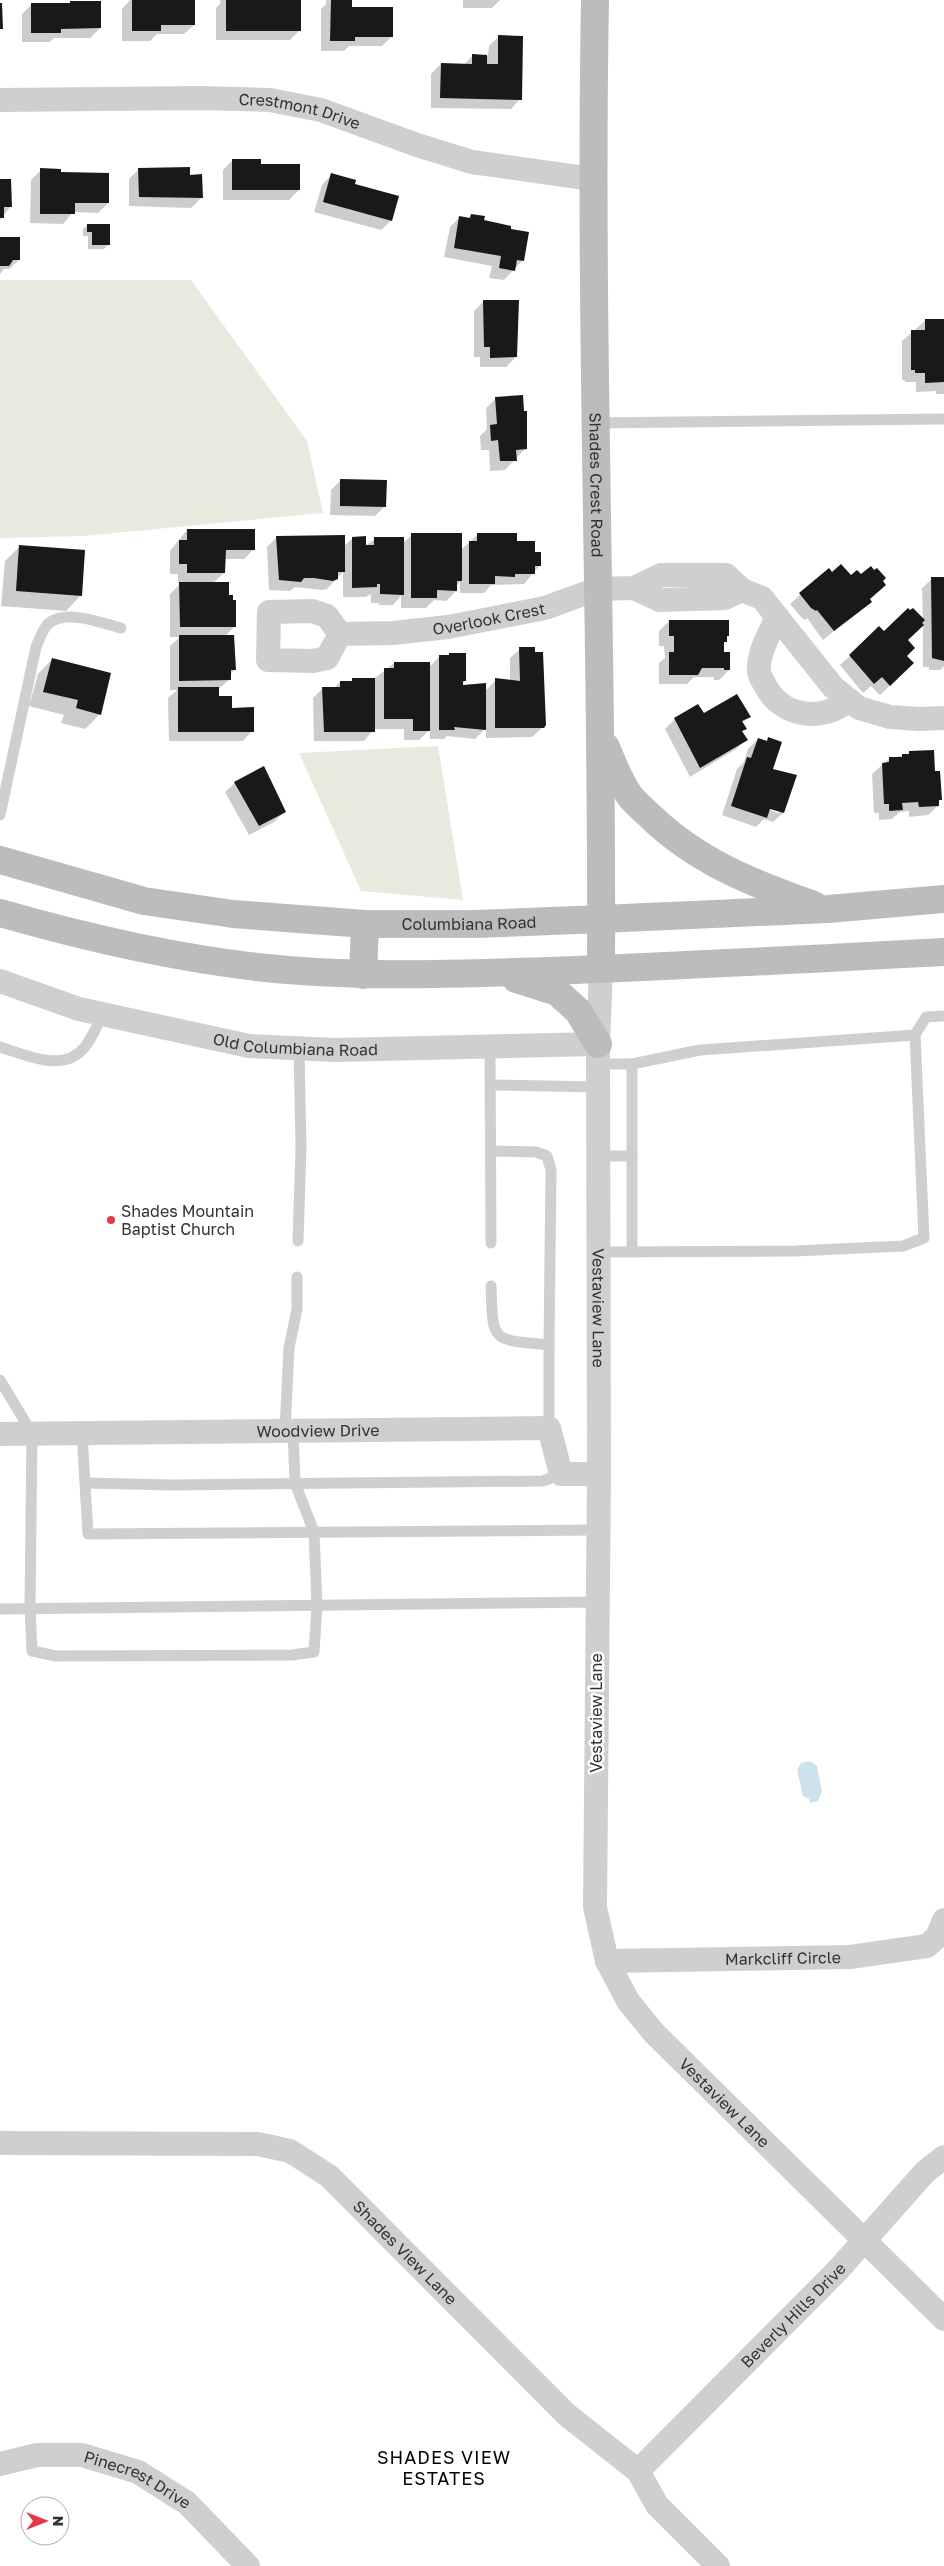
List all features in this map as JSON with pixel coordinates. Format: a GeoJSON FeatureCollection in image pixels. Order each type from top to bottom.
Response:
{"type":"FeatureCollection","features":[{"type":"Feature","properties":{"kind":"main road","name":"Shades Crest Road"},"geometry":{"type":"LineString","coordinates":[[595,0],[592,179],[597,589],[601,736],[601,969]]}},
{"type":"Feature","properties":{"kind":"main road"},"geometry":{"type":"LineString","coordinates":[[601,736],[618,778],[630,797],[664,830],[695,854],[731,873],[828,909]]}},
{"type":"Feature","properties":{"kind":"main road","name":"Columbiana Road"},"geometry":{"type":"LineString","coordinates":[[0,860],[144,901],[233,914],[365,924],[476,924],[601,920],[828,909],[944,900]]}},
{"type":"Feature","properties":{"kind":"main road"},"geometry":{"type":"LineString","coordinates":[[0,913],[124,945],[203,960],[267,968],[363,975],[601,969],[944,952]]}},
{"type":"Feature","properties":{"kind":"main road"},"geometry":{"type":"LineString","coordinates":[[363,975],[365,924]]}},
{"type":"Feature","properties":{"kind":"main road"},"geometry":{"type":"LineString","coordinates":[[498,972],[557,992],[578,1011],[598,1065]]}},
{"type":"Feature","properties":{"kind":"street","name":"Crestmont Drive"},"geometry":{"type":"LineString","coordinates":[[0,100],[200,98],[270,100],[321,110],[417,145],[472,162],[592,179]]}},
{"type":"Feature","properties":{"kind":"street","name":"Overlook Crest"},"geometry":{"type":"LineString","coordinates":[[340,634],[393,633],[448,627],[544,608],[597,589],[634,588],[661,575],[726,575],[742,590],[762,598],[833,687],[859,708],[890,717],[944,718]]}},
{"type":"Feature","properties":{"kind":"street"},"geometry":{"type":"LineString","coordinates":[[777,617],[761,653],[758,672],[769,692],[785,707],[804,715],[822,714],[840,708],[849,700]]}},
{"type":"Feature","properties":{"kind":"street","name":"Vestaview Lane"},"geometry":{"type":"LineString","coordinates":[[601,969],[598,1065],[599,1474],[595,1907],[606,1961],[628,2001],[654,2032],[944,2319]]}},
{"type":"Feature","properties":{"kind":"street","name":"Old Columbiana Road"},"geometry":{"type":"LineString","coordinates":[[0,981],[79,1009],[249,1046],[335,1050],[490,1046],[598,1065]]}},
{"type":"Feature","properties":{"kind":"street"},"geometry":{"type":"LineString","coordinates":[[549,1428],[552,1477],[599,1474]]}},
{"type":"Feature","properties":{"kind":"street","name":"Woodview Drive"},"geometry":{"type":"LineString","coordinates":[[0,1434],[549,1428]]}},
{"type":"Feature","properties":{"kind":"street","name":"Markcliff Circle"},"geometry":{"type":"LineString","coordinates":[[606,1961],[850,1957],[927,1946],[937,1937],[944,1920]]}},
{"type":"Feature","properties":{"kind":"street","name":"Shades View Lane"},"geometry":{"type":"LineString","coordinates":[[0,2143],[258,2144],[290,2151],[329,2176],[567,2415],[638,2471],[657,2505],[718,2566]]}},
{"type":"Feature","properties":{"kind":"street","name":"Beverly Hills Drive"},"geometry":{"type":"LineString","coordinates":[[638,2471],[838,2270],[925,2172],[944,2156]]}},
{"type":"Feature","properties":{"kind":"street","name":"Pinecrest Drive"},"geometry":{"type":"LineString","coordinates":[[0,2464],[37,2455],[82,2455],[138,2472],[187,2502],[248,2566]]}},
{"type":"Feature","properties":{"kind":"lane"},"geometry":{"type":"LineString","coordinates":[[595,423],[944,419]]}},
{"type":"Feature","properties":{"kind":"lane"},"geometry":{"type":"LineString","coordinates":[[0,816],[36,647],[49,624],[63,617],[74,617],[121,628]]}},
{"type":"Feature","properties":{"kind":"lane"},"geometry":{"type":"LineString","coordinates":[[0,1048],[44,1060],[66,1061],[84,1049],[103,1014]]}},
{"type":"Feature","properties":{"kind":"lane"},"geometry":{"type":"LineString","coordinates":[[598,1252],[814,1250],[903,1246],[924,1238],[915,1035],[926,1016],[944,1016]]}},
{"type":"Feature","properties":{"kind":"lane"},"geometry":{"type":"LineString","coordinates":[[492,1085],[598,1065],[632,1064],[700,1050],[915,1035]]}},
{"type":"Feature","properties":{"kind":"lane"},"geometry":{"type":"LineString","coordinates":[[490,1046],[492,1085],[491,1243]]}},
{"type":"Feature","properties":{"kind":"lane"},"geometry":{"type":"LineString","coordinates":[[298,1241],[301,1147],[299,1048]]}},
{"type":"Feature","properties":{"kind":"lane"},"geometry":{"type":"LineString","coordinates":[[632,1064],[632,1252]]}},
{"type":"Feature","properties":{"kind":"lane"},"geometry":{"type":"LineString","coordinates":[[492,1151],[536,1152],[547,1156],[551,1170],[549,1428]]}},
{"type":"Feature","properties":{"kind":"lane"},"geometry":{"type":"LineString","coordinates":[[598,1156],[632,1156]]}},
{"type":"Feature","properties":{"kind":"lane"},"geometry":{"type":"LineString","coordinates":[[0,1380],[32,1433],[30,1608],[32,1651],[56,1656],[292,1655],[314,1652],[317,1605],[314,1532],[294,1483],[289,1431],[289,1348],[297,1309],[297,1277]]}},
{"type":"Feature","properties":{"kind":"lane"},"geometry":{"type":"LineString","coordinates":[[491,1286],[492,1328],[498,1336],[510,1340],[549,1345]]}},
{"type":"Feature","properties":{"kind":"lane"},"geometry":{"type":"LineString","coordinates":[[82,1433],[88,1534],[598,1530]]}},
{"type":"Feature","properties":{"kind":"lane"},"geometry":{"type":"LineString","coordinates":[[86,1483],[172,1485],[552,1477]]}},
{"type":"Feature","properties":{"kind":"lane"},"geometry":{"type":"LineString","coordinates":[[0,1609],[597,1602]]}},
{"type":"Feature","properties":{"kind":"shaded area"},"geometry":{"type":"Polygon","coordinates":[[[0,280],[191,280],[307,441],[323,513],[83,536],[0,538],[0,280]]]}},
{"type":"Feature","properties":{"kind":"shaded area"},"geometry":{"type":"Polygon","coordinates":[[[438,746],[463,900],[361,891],[299,753],[438,746]]]}},
{"type":"Feature","properties":{"kind":"water"},"geometry":{"type":"Polygon","coordinates":[[[810,1761],[817,1766],[822,1791],[818,1801],[810,1803],[809,1799],[803,1796],[797,1770],[801,1763],[810,1761]]]}},
{"type":"Feature","properties":{"kind":"building"},"geometry":{"type":"Polygon","coordinates":[[[132,0],[195,0],[195,25],[161,25],[161,31],[132,31],[132,0]]]}},
{"type":"Feature","properties":{"kind":"building"},"geometry":{"type":"Polygon","coordinates":[[[226,0],[301,0],[301,31],[226,31],[226,0]]]}},
{"type":"Feature","properties":{"kind":"building"},"geometry":{"type":"Polygon","coordinates":[[[331,0],[352,0],[352,7],[393,7],[393,37],[355,37],[355,41],[330,41],[331,0]]]}},
{"type":"Feature","properties":{"kind":"building"},"geometry":{"type":"Polygon","coordinates":[[[70,1],[101,1],[101,28],[61,29],[61,33],[31,33],[31,3],[70,3],[70,1]]]}},
{"type":"Feature","properties":{"kind":"building"},"geometry":{"type":"Polygon","coordinates":[[[0,3],[2,3],[3,29],[0,29],[0,3]]]}},
{"type":"Feature","properties":{"kind":"building"},"geometry":{"type":"Polygon","coordinates":[[[498,35],[523,36],[522,100],[440,98],[441,63],[472,64],[472,54],[487,55],[487,64],[498,64],[498,35]]]}},
{"type":"Feature","properties":{"kind":"building"},"geometry":{"type":"Polygon","coordinates":[[[232,159],[261,159],[261,164],[300,164],[300,190],[232,190],[232,159]]]}},
{"type":"Feature","properties":{"kind":"building"},"geometry":{"type":"Polygon","coordinates":[[[190,167],[190,175],[202,174],[203,198],[139,197],[138,168],[190,167]]]}},
{"type":"Feature","properties":{"kind":"building"},"geometry":{"type":"Polygon","coordinates":[[[40,168],[61,169],[61,172],[109,173],[109,203],[75,203],[75,214],[40,214],[40,168]]]}},
{"type":"Feature","properties":{"kind":"building"},"geometry":{"type":"Polygon","coordinates":[[[331,173],[356,180],[355,184],[399,196],[392,221],[323,202],[331,173]]]}},
{"type":"Feature","properties":{"kind":"building"},"geometry":{"type":"Polygon","coordinates":[[[0,179],[11,179],[12,207],[4,207],[4,218],[0,218],[0,179]]]}},
{"type":"Feature","properties":{"kind":"building"},"geometry":{"type":"Polygon","coordinates":[[[471,214],[485,216],[484,220],[511,226],[511,229],[529,232],[524,261],[517,260],[515,271],[499,268],[501,256],[454,248],[459,216],[470,218],[471,214]]]}},
{"type":"Feature","properties":{"kind":"building"},"geometry":{"type":"Polygon","coordinates":[[[87,224],[110,224],[110,245],[92,245],[92,232],[87,232],[87,224]]]}},
{"type":"Feature","properties":{"kind":"building"},"geometry":{"type":"Polygon","coordinates":[[[0,237],[20,237],[20,260],[13,260],[9,266],[0,266],[0,237]]]}},
{"type":"Feature","properties":{"kind":"building"},"geometry":{"type":"Polygon","coordinates":[[[483,300],[519,300],[517,357],[490,358],[490,347],[484,347],[483,300]]]}},
{"type":"Feature","properties":{"kind":"building"},"geometry":{"type":"Polygon","coordinates":[[[925,319],[944,319],[944,382],[925,383],[925,373],[915,373],[915,370],[911,370],[911,330],[925,330],[925,319]]]}},
{"type":"Feature","properties":{"kind":"building"},"geometry":{"type":"Polygon","coordinates":[[[523,395],[524,411],[527,411],[527,449],[516,450],[517,461],[500,461],[498,440],[491,441],[490,425],[497,424],[495,397],[523,395]]]}},
{"type":"Feature","properties":{"kind":"building"},"geometry":{"type":"Polygon","coordinates":[[[340,479],[387,480],[386,507],[340,506],[340,479]]]}},
{"type":"Feature","properties":{"kind":"building"},"geometry":{"type":"Polygon","coordinates":[[[187,529],[255,529],[255,550],[226,550],[225,573],[187,573],[187,564],[179,564],[179,540],[187,540],[187,529]]]}},
{"type":"Feature","properties":{"kind":"building"},"geometry":{"type":"Polygon","coordinates":[[[411,533],[462,533],[462,581],[457,581],[457,591],[437,590],[437,598],[411,598],[411,533]]]}},
{"type":"Feature","properties":{"kind":"building"},"geometry":{"type":"Polygon","coordinates":[[[477,533],[517,533],[517,541],[535,541],[535,552],[541,552],[541,566],[535,566],[535,574],[515,574],[515,577],[495,576],[495,584],[469,584],[469,541],[477,541],[477,533]]]}},
{"type":"Feature","properties":{"kind":"building"},"geometry":{"type":"Polygon","coordinates":[[[345,535],[345,572],[338,572],[338,579],[333,581],[304,578],[301,582],[279,580],[276,536],[345,535]]]}},
{"type":"Feature","properties":{"kind":"building"},"geometry":{"type":"Polygon","coordinates":[[[366,536],[366,545],[374,545],[374,537],[404,537],[404,595],[380,594],[380,584],[377,584],[377,587],[352,588],[352,537],[366,536]]]}},
{"type":"Feature","properties":{"kind":"building"},"geometry":{"type":"Polygon","coordinates":[[[19,545],[85,550],[82,596],[16,591],[19,545]]]}},
{"type":"Feature","properties":{"kind":"building"},"geometry":{"type":"Polygon","coordinates":[[[841,564],[851,575],[857,570],[861,574],[871,566],[874,570],[877,568],[886,578],[883,581],[886,585],[870,599],[872,602],[834,631],[817,610],[811,608],[799,593],[829,568],[832,572],[841,564]]]}},
{"type":"Feature","properties":{"kind":"building"},"geometry":{"type":"Polygon","coordinates":[[[931,577],[944,577],[944,661],[932,658],[931,577]]]}},
{"type":"Feature","properties":{"kind":"building"},"geometry":{"type":"Polygon","coordinates":[[[179,582],[229,582],[229,595],[233,595],[233,600],[236,600],[236,627],[180,627],[179,582]]]}},
{"type":"Feature","properties":{"kind":"building"},"geometry":{"type":"Polygon","coordinates":[[[908,608],[910,610],[913,608],[925,620],[922,623],[924,625],[908,640],[915,648],[907,656],[914,663],[890,686],[882,677],[874,684],[849,655],[879,626],[884,631],[908,608]]]}},
{"type":"Feature","properties":{"kind":"building"},"geometry":{"type":"Polygon","coordinates":[[[669,620],[729,620],[729,636],[727,636],[727,642],[724,642],[724,652],[730,652],[730,670],[724,670],[724,668],[702,668],[698,675],[669,675],[669,652],[674,652],[674,636],[669,636],[669,620]]]}},
{"type":"Feature","properties":{"kind":"building"},"geometry":{"type":"Polygon","coordinates":[[[179,635],[234,635],[236,670],[231,670],[231,680],[179,681],[179,635]]]}},
{"type":"Feature","properties":{"kind":"building"},"geometry":{"type":"Polygon","coordinates":[[[519,647],[535,647],[535,652],[543,652],[546,725],[544,728],[495,728],[495,678],[520,681],[519,647]]]}},
{"type":"Feature","properties":{"kind":"building"},"geometry":{"type":"Polygon","coordinates":[[[449,653],[466,653],[466,681],[463,681],[463,685],[486,683],[486,730],[454,727],[455,730],[439,730],[439,655],[449,655],[449,653]]]}},
{"type":"Feature","properties":{"kind":"building"},"geometry":{"type":"Polygon","coordinates":[[[52,658],[111,673],[101,715],[76,708],[78,700],[43,692],[52,658]]]}},
{"type":"Feature","properties":{"kind":"building"},"geometry":{"type":"Polygon","coordinates":[[[394,662],[430,662],[430,731],[413,731],[413,719],[384,719],[384,668],[394,668],[394,662]]]}},
{"type":"Feature","properties":{"kind":"building"},"geometry":{"type":"Polygon","coordinates":[[[352,678],[375,678],[375,732],[324,732],[322,687],[340,687],[340,681],[352,681],[352,678]]]}},
{"type":"Feature","properties":{"kind":"building"},"geometry":{"type":"Polygon","coordinates":[[[178,687],[219,687],[219,696],[232,696],[232,708],[254,707],[254,732],[178,732],[178,687]]]}},
{"type":"Feature","properties":{"kind":"building"},"geometry":{"type":"Polygon","coordinates":[[[737,694],[751,717],[742,721],[747,729],[742,731],[748,740],[700,768],[674,718],[698,704],[704,713],[737,694]]]}},
{"type":"Feature","properties":{"kind":"building"},"geometry":{"type":"Polygon","coordinates":[[[768,737],[782,742],[773,769],[797,775],[784,813],[770,809],[767,818],[731,806],[747,757],[751,758],[758,738],[767,741],[768,737]]]}},
{"type":"Feature","properties":{"kind":"building"},"geometry":{"type":"Polygon","coordinates":[[[934,750],[935,771],[940,771],[942,800],[939,800],[939,806],[919,807],[918,802],[902,803],[903,810],[889,811],[889,804],[884,804],[882,763],[889,762],[889,757],[902,757],[902,754],[909,754],[909,751],[934,750]]]}},
{"type":"Feature","properties":{"kind":"building"},"geometry":{"type":"Polygon","coordinates":[[[264,766],[286,812],[259,826],[234,782],[264,766]]]}},
{"type":"Feature","properties":{"kind":"place","name":"Shades Mountain Baptist Church"},"geometry":{"type":"Point","coordinates":[111,1220]}},
{"type":"Feature","properties":{"kind":"district","name":"SHADES VIEW ESTATES"},"geometry":{"type":"Point","coordinates":[444,2467]}}]}
